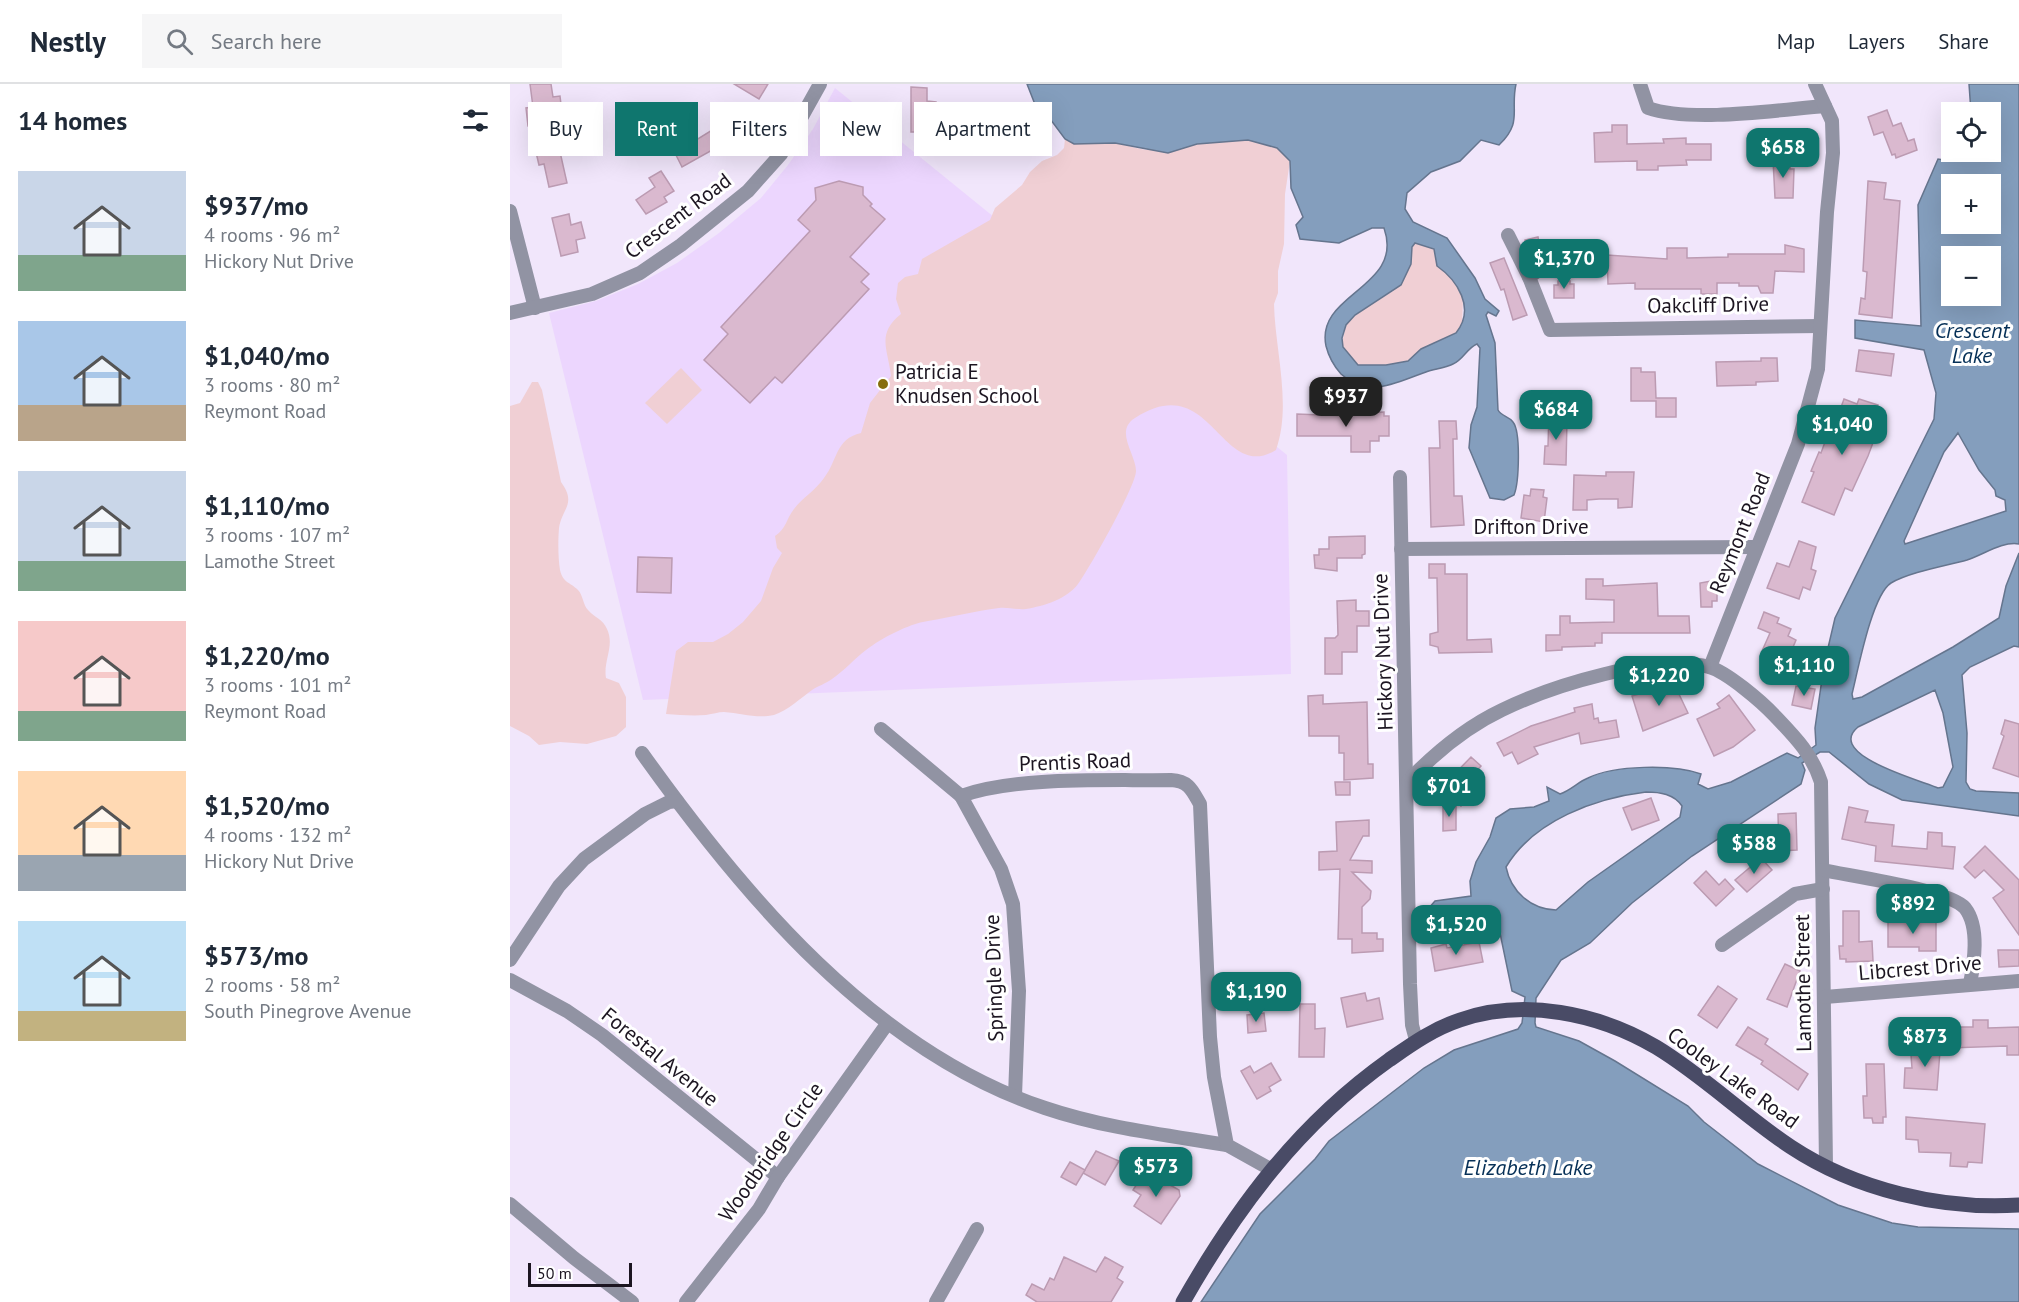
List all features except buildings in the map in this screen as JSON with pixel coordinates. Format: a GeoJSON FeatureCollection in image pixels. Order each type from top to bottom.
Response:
{"type":"FeatureCollection","features":[{"type":"Feature","properties":{"kind":"main road","name":"Cooley Lake Road"},"geometry":{"type":"LineString","coordinates":[[1184,1302],[1241,1208],[1270,1169],[1336,1102],[1416,1040],[1461,1020],[1516,1010],[1541,1010],[1579,1016],[1611,1026],[1654,1046],[1706,1081],[1792,1147],[1826,1166],[1888,1190],[1933,1200],[1991,1207],[2019,1205]]}},
{"type":"Feature","properties":{"kind":"street","name":"Crescent Road"},"geometry":{"type":"LineString","coordinates":[[510,313],[592,294],[640,273],[718,216],[748,191],[781,154],[820,84]]}},
{"type":"Feature","properties":{"kind":"street"},"geometry":{"type":"LineString","coordinates":[[1640,84],[1648,108],[1665,114],[1766,112],[1825,106]]}},
{"type":"Feature","properties":{"kind":"street","name":"Reymont Road"},"geometry":{"type":"LineString","coordinates":[[1710,667],[1798,444],[1812,401],[1818,369],[1833,153],[1832,121],[1815,84]]}},
{"type":"Feature","properties":{"kind":"street"},"geometry":{"type":"LineString","coordinates":[[510,212],[535,308]]}},
{"type":"Feature","properties":{"kind":"street"},"geometry":{"type":"LineString","coordinates":[[1508,235],[1528,277],[1548,263],[1581,266],[1586,269]]}},
{"type":"Feature","properties":{"kind":"street","name":"Oakcliff Drive"},"geometry":{"type":"LineString","coordinates":[[1528,277],[1550,330],[1820,326]]}},
{"type":"Feature","properties":{"kind":"street","name":"Hickory Nut Drive"},"geometry":{"type":"LineString","coordinates":[[1400,477],[1408,781],[1410,984],[1412,1025],[1416,1040]]}},
{"type":"Feature","properties":{"kind":"street","name":"Drifton Drive"},"geometry":{"type":"LineString","coordinates":[[1401,549],[1756,547]]}},
{"type":"Feature","properties":{"kind":"street"},"geometry":{"type":"LineString","coordinates":[[1408,781],[1429,759],[1461,734],[1502,710],[1540,695],[1630,668],[1658,664],[1710,667]]}},
{"type":"Feature","properties":{"kind":"street","name":"Lamothe Street"},"geometry":{"type":"LineString","coordinates":[[1710,667],[1749,692],[1809,754],[1821,782],[1826,1166]]}},
{"type":"Feature","properties":{"kind":"street","name":"Springle Drive"},"geometry":{"type":"LineString","coordinates":[[881,729],[961,796],[1001,869],[1013,904],[1019,991],[1015,1096]]}},
{"type":"Feature","properties":{"kind":"street"},"geometry":{"type":"LineString","coordinates":[[642,753],[676,801],[754,897],[795,940],[887,1024],[975,1080],[1015,1096],[1085,1121],[1227,1145],[1270,1169]]}},
{"type":"Feature","properties":{"kind":"street","name":"Prentis Road"},"geometry":{"type":"LineString","coordinates":[[961,796],[985,787],[1054,783],[1171,780],[1184,781],[1191,787],[1200,804],[1210,1037],[1214,1077],[1227,1145]]}},
{"type":"Feature","properties":{"kind":"street"},"geometry":{"type":"LineString","coordinates":[[510,960],[559,886],[584,859],[645,814],[676,801]]}},
{"type":"Feature","properties":{"kind":"street"},"geometry":{"type":"LineString","coordinates":[[1823,870],[1937,894],[1958,901],[1968,912],[1974,935],[1970,984]]}},
{"type":"Feature","properties":{"kind":"street"},"geometry":{"type":"LineString","coordinates":[[1722,945],[1795,894],[1823,889]]}},
{"type":"Feature","properties":{"kind":"street","name":"Forestal Avenue"},"geometry":{"type":"LineString","coordinates":[[510,980],[567,1011],[602,1035],[778,1177]]}},
{"type":"Feature","properties":{"kind":"street","name":"Libcrest Drive"},"geometry":{"type":"LineString","coordinates":[[1825,998],[2019,981]]}},
{"type":"Feature","properties":{"kind":"street","name":"Woodbridge Circle"},"geometry":{"type":"LineString","coordinates":[[686,1302],[759,1209],[778,1177],[887,1024]]}},
{"type":"Feature","properties":{"kind":"street"},"geometry":{"type":"LineString","coordinates":[[510,1204],[574,1258],[632,1302]]}},
{"type":"Feature","properties":{"kind":"street"},"geometry":{"type":"LineString","coordinates":[[936,1302],[977,1229]]}},
{"type":"Feature","properties":{"kind":"shaded area","name":"Patricia E Knudsen School"},"geometry":{"type":"Polygon","coordinates":[[[835,88],[852,102],[827,102],[835,88]]]}},
{"type":"Feature","properties":{"kind":"shaded area","name":"Patricia E Knudsen School"},"geometry":{"type":"Polygon","coordinates":[[[820,116],[820,156],[902,156],[902,142],[914,152],[914,156],[919,156],[1287,455],[1291,674],[643,700],[549,313],[596,301],[638,284],[677,263],[719,233],[761,198],[794,156],[808,156],[808,136],[820,116]]]}},
{"type":"Feature","properties":{"kind":"shaded area"},"geometry":{"type":"Polygon","coordinates":[[[1065,139],[1083,143],[1115,143],[1150,150],[1227,139],[1245,139],[1262,141],[1278,148],[1290,161],[1285,194],[1284,244],[1278,271],[1278,293],[1274,304],[1283,396],[1281,433],[1276,450],[1257,456],[1241,452],[1199,415],[1182,407],[1161,406],[1135,418],[1126,429],[1135,464],[1134,480],[1092,562],[1078,584],[1068,594],[1033,608],[990,609],[904,628],[872,645],[832,679],[812,690],[784,711],[774,715],[755,716],[724,712],[701,715],[666,714],[676,651],[688,642],[713,642],[728,634],[743,622],[761,601],[773,568],[782,553],[777,548],[775,536],[782,530],[797,505],[824,478],[846,440],[861,433],[870,403],[891,376],[886,350],[886,335],[893,321],[901,314],[896,299],[898,283],[905,277],[918,274],[922,259],[990,220],[995,208],[1022,185],[1030,172],[1042,161],[1057,155],[1064,148],[1065,139]]]}},
{"type":"Feature","properties":{"kind":"shaded area"},"geometry":{"type":"Polygon","coordinates":[[[1415,242],[1434,249],[1436,262],[1453,278],[1463,298],[1462,324],[1457,333],[1421,349],[1408,361],[1386,365],[1358,365],[1345,352],[1342,343],[1346,325],[1355,315],[1393,291],[1415,242]]]}},
{"type":"Feature","properties":{"kind":"shaded area"},"geometry":{"type":"Polygon","coordinates":[[[681,368],[702,390],[667,424],[645,403],[681,368]]]}},
{"type":"Feature","properties":{"kind":"shaded area"},"geometry":{"type":"Polygon","coordinates":[[[532,382],[538,382],[542,390],[561,482],[568,496],[559,528],[558,549],[561,574],[580,592],[588,610],[605,626],[610,641],[606,678],[619,683],[626,697],[626,727],[616,736],[587,744],[560,742],[539,745],[529,736],[510,726],[510,406],[520,403],[532,382]]]}},
{"type":"Feature","properties":{"kind":"water"},"geometry":{"type":"Polygon","coordinates":[[[1027,84],[1516,84],[1513,123],[1511,130],[1499,145],[1481,140],[1460,161],[1431,172],[1407,193],[1405,209],[1413,222],[1447,238],[1475,278],[1485,299],[1499,311],[1496,316],[1488,312],[1486,315],[1495,343],[1498,410],[1513,422],[1516,428],[1518,469],[1514,495],[1504,500],[1490,498],[1469,448],[1471,425],[1477,407],[1480,348],[1477,344],[1470,348],[1460,360],[1450,365],[1394,383],[1373,387],[1352,382],[1341,374],[1330,358],[1326,346],[1326,328],[1333,314],[1372,278],[1382,264],[1387,248],[1384,228],[1372,228],[1339,243],[1300,239],[1296,225],[1303,217],[1291,188],[1290,161],[1277,148],[1248,140],[1197,144],[1168,153],[1115,143],[1074,144],[1065,139],[1052,121],[1052,102],[1034,102],[1027,84]],[[1415,243],[1412,247],[1411,264],[1401,285],[1355,315],[1346,325],[1342,338],[1343,347],[1358,365],[1386,365],[1408,361],[1421,349],[1456,333],[1462,324],[1464,314],[1462,295],[1451,279],[1437,266],[1434,249],[1415,243]]]}},
{"type":"Feature","properties":{"kind":"water","name":"Elizabeth Lake"},"geometry":{"type":"Polygon","coordinates":[[[1969,84],[2019,84],[2019,544],[1999,546],[1967,560],[1918,572],[1891,583],[1884,590],[1872,617],[1852,694],[1853,699],[1862,697],[1953,647],[1999,618],[2006,586],[2019,553],[2019,647],[2014,646],[1970,667],[1962,675],[1967,733],[1966,782],[1970,789],[1976,791],[2019,793],[2019,816],[1902,800],[1869,784],[1829,752],[1820,752],[1802,763],[1805,770],[1801,784],[1692,856],[1632,903],[1590,943],[1561,960],[1536,998],[1535,1023],[1536,1027],[1579,1041],[1615,1061],[1688,1106],[1704,1122],[1758,1164],[1838,1205],[1892,1223],[1918,1227],[2019,1229],[2019,1302],[1201,1302],[1260,1214],[1315,1159],[1329,1141],[1424,1068],[1454,1050],[1518,1029],[1522,1023],[1525,997],[1512,991],[1500,933],[1489,926],[1428,918],[1428,909],[1435,901],[1471,896],[1470,881],[1476,862],[1490,837],[1496,818],[1510,809],[1534,807],[1549,801],[1547,787],[1560,794],[1588,778],[1613,770],[1660,767],[1689,771],[1701,774],[1698,784],[1708,789],[1731,782],[1787,753],[1798,758],[1816,745],[1815,728],[1824,665],[1835,618],[1934,419],[1936,393],[1924,350],[1855,338],[1855,320],[1921,326],[1918,205],[1938,159],[1941,162],[2001,162],[2001,102],[1970,102],[1969,84]],[[1958,433],[1944,452],[1904,541],[1905,544],[2006,511],[2005,500],[1996,496],[1995,490],[1979,470],[1958,433]],[[1935,690],[1858,727],[1851,737],[1854,747],[1864,757],[1897,773],[1938,788],[1943,787],[1953,767],[1943,713],[1935,690]],[[1656,792],[1627,795],[1568,814],[1533,836],[1506,867],[1517,891],[1531,903],[1556,910],[1588,882],[1680,817],[1682,806],[1671,796],[1656,792]]]}},
{"type":"Feature","properties":{"kind":"place","name":"Patricia E Knudsen School"},"geometry":{"type":"Point","coordinates":[883,384]}},
{"type":"Feature","properties":{"kind":"water label","name":"Crescent Lake"},"geometry":{"type":"Point","coordinates":[1972,342]}}]}
